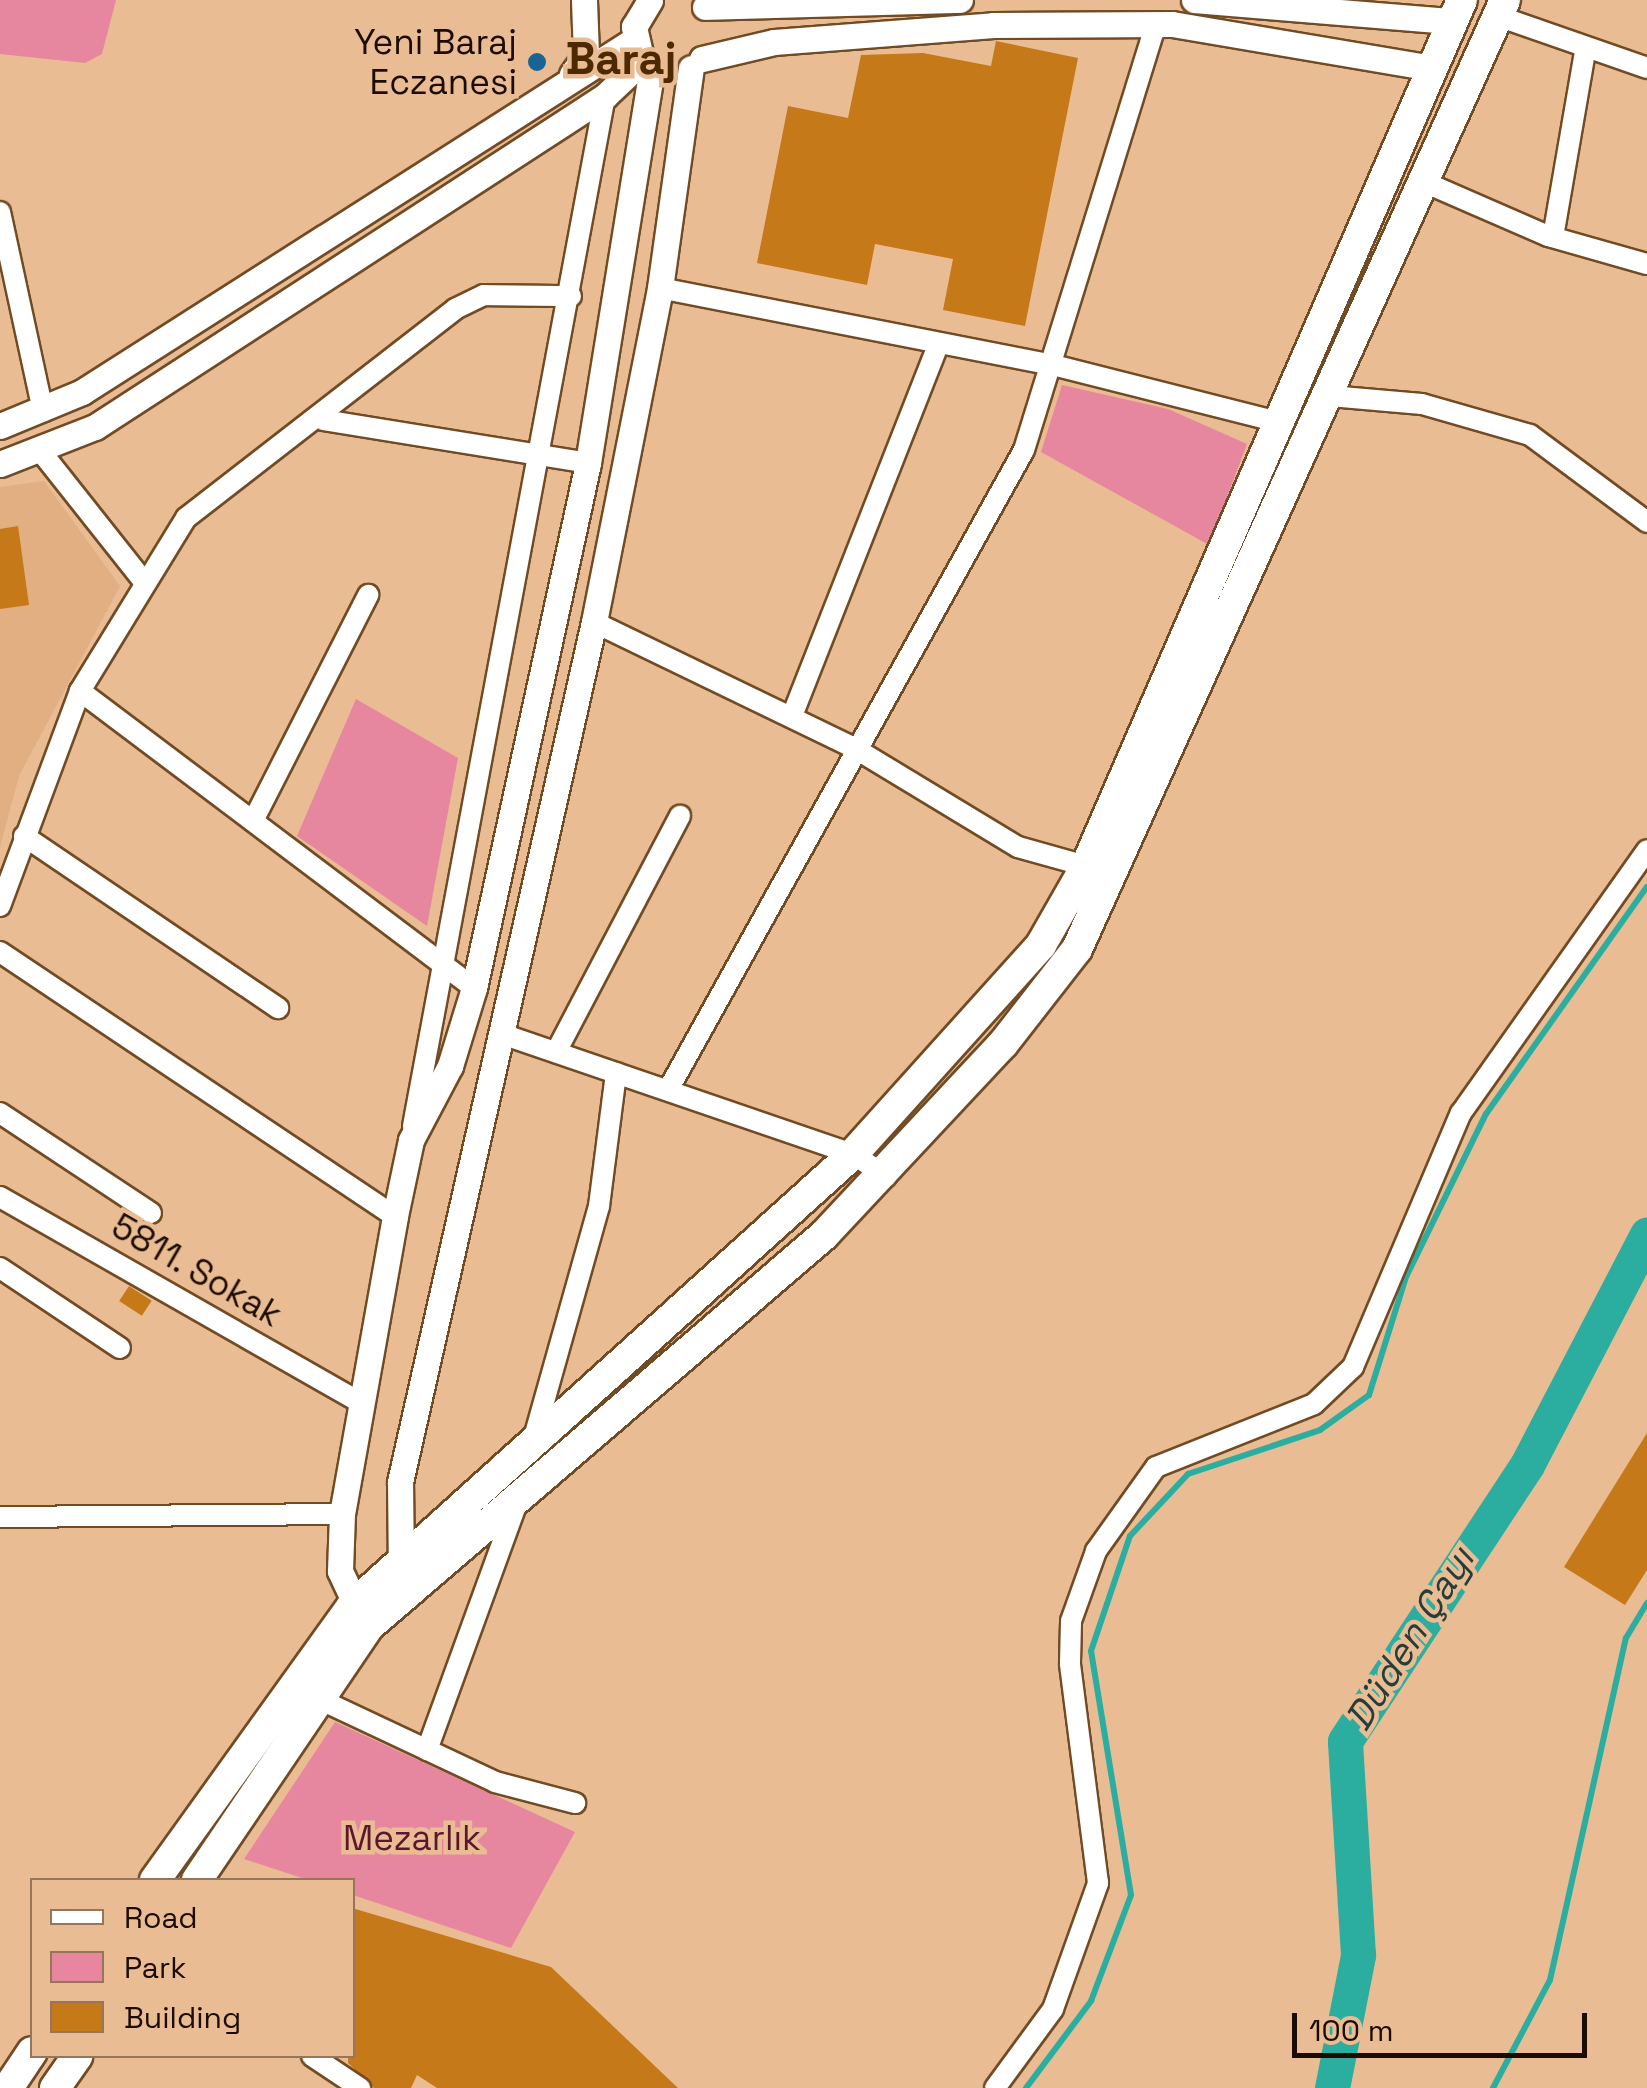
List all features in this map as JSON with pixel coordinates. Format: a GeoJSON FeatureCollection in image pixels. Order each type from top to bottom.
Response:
{"type":"FeatureCollection","features":[{"type":"Feature","properties":{"kind":"main road"},"geometry":{"type":"LineString","coordinates":[[198,1878],[319,1699],[360,1616],[400,1599],[886,1176],[1076,948],[1330,396],[1501,8]]}},
{"type":"Feature","properties":{"kind":"main road"},"geometry":{"type":"LineString","coordinates":[[157,1878],[402,1559],[529,1455],[853,1154],[1006,991],[1086,866],[1282,423],[1457,10]]}},
{"type":"Feature","properties":{"kind":"main road"},"geometry":{"type":"LineString","coordinates":[[6,2080],[30,2054]]}},
{"type":"Feature","properties":{"kind":"main road"},"geometry":{"type":"LineString","coordinates":[[55,2088],[77,2058]]}},
{"type":"Feature","properties":{"kind":"street"},"geometry":{"type":"LineString","coordinates":[[587,0],[641,51],[697,64],[774,42],[933,30],[1156,24],[1431,68]]}},
{"type":"Feature","properties":{"kind":"street"},"geometry":{"type":"LineString","coordinates":[[568,79],[586,55],[587,0]]}},
{"type":"Feature","properties":{"kind":"street"},"geometry":{"type":"LineString","coordinates":[[411,1140],[450,1066],[474,988],[588,464],[650,0]]}},
{"type":"Feature","properties":{"kind":"street"},"geometry":{"type":"LineString","coordinates":[[400,1599],[400,1482],[594,622],[660,288],[697,64],[713,28],[701,4],[960,0]]}},
{"type":"Feature","properties":{"kind":"street"},"geometry":{"type":"LineString","coordinates":[[1194,0],[1457,10]]}},
{"type":"Feature","properties":{"kind":"street"},"geometry":{"type":"LineString","coordinates":[[1501,8],[1585,51],[1647,68]]}},
{"type":"Feature","properties":{"kind":"street"},"geometry":{"type":"LineString","coordinates":[[668,1090],[851,746],[950,594],[1024,450],[1054,366],[1156,24]]}},
{"type":"Feature","properties":{"kind":"street"},"geometry":{"type":"LineString","coordinates":[[0,426],[43,411],[568,79],[641,51]]}},
{"type":"Feature","properties":{"kind":"street"},"geometry":{"type":"LineString","coordinates":[[0,464],[42,452],[605,96],[641,51]]}},
{"type":"Feature","properties":{"kind":"street"},"geometry":{"type":"LineString","coordinates":[[1553,237],[1585,51]]}},
{"type":"Feature","properties":{"kind":"street"},"geometry":{"type":"LineString","coordinates":[[360,1616],[340,1571],[342,1514],[411,1140],[439,962],[571,296],[605,96]]}},
{"type":"Feature","properties":{"kind":"street"},"geometry":{"type":"LineString","coordinates":[[1424,182],[1553,237],[1647,264]]}},
{"type":"Feature","properties":{"kind":"street"},"geometry":{"type":"LineString","coordinates":[[0,212],[43,411]]}},
{"type":"Feature","properties":{"kind":"street"},"geometry":{"type":"LineString","coordinates":[[660,288],[1054,366],[1282,423]]}},
{"type":"Feature","properties":{"kind":"street"},"geometry":{"type":"LineString","coordinates":[[0,906],[80,692],[142,579],[210,496],[322,420],[454,309],[484,295],[571,296]]}},
{"type":"Feature","properties":{"kind":"street"},"geometry":{"type":"LineString","coordinates":[[792,716],[938,345]]}},
{"type":"Feature","properties":{"kind":"street"},"geometry":{"type":"LineString","coordinates":[[1330,396],[1422,404],[1530,435],[1647,522]]}},
{"type":"Feature","properties":{"kind":"street"},"geometry":{"type":"LineString","coordinates":[[322,420],[588,464]]}},
{"type":"Feature","properties":{"kind":"street"},"geometry":{"type":"LineString","coordinates":[[42,452],[142,579]]}},
{"type":"Feature","properties":{"kind":"street"},"geometry":{"type":"LineString","coordinates":[[253,822],[368,595]]}},
{"type":"Feature","properties":{"kind":"street"},"geometry":{"type":"LineString","coordinates":[[594,622],[851,746],[1018,846],[1086,866]]}},
{"type":"Feature","properties":{"kind":"street"},"geometry":{"type":"LineString","coordinates":[[80,692],[474,988]]}},
{"type":"Feature","properties":{"kind":"street"},"geometry":{"type":"LineString","coordinates":[[556,1052],[680,816]]}},
{"type":"Feature","properties":{"kind":"street"},"geometry":{"type":"LineString","coordinates":[[24,836],[278,1008]]}},
{"type":"Feature","properties":{"kind":"street"},"geometry":{"type":"LineString","coordinates":[[995,2088],[1053,2009],[1098,1883],[1070,1663],[1071,1621],[1096,1551],[1156,1467],[1314,1404],[1353,1367],[1461,1114],[1647,850]]}},
{"type":"Feature","properties":{"kind":"street"},"geometry":{"type":"LineString","coordinates":[[0,952],[395,1216]]}},
{"type":"Feature","properties":{"kind":"street"},"geometry":{"type":"LineString","coordinates":[[502,1034],[853,1154],[886,1176]]}},
{"type":"Feature","properties":{"kind":"street"},"geometry":{"type":"LineString","coordinates":[[529,1455],[599,1206],[616,1073]]}},
{"type":"Feature","properties":{"kind":"street"},"geometry":{"type":"LineString","coordinates":[[0,1113],[151,1213]]}},
{"type":"Feature","properties":{"kind":"street","name":"5811. Sokak"},"geometry":{"type":"LineString","coordinates":[[0,1197],[360,1403]]}},
{"type":"Feature","properties":{"kind":"street"},"geometry":{"type":"LineString","coordinates":[[0,1268],[120,1348]]}},
{"type":"Feature","properties":{"kind":"street"},"geometry":{"type":"LineString","coordinates":[[426,1750],[518,1498]]}},
{"type":"Feature","properties":{"kind":"street"},"geometry":{"type":"LineString","coordinates":[[0,1517],[342,1514]]}},
{"type":"Feature","properties":{"kind":"street"},"geometry":{"type":"LineString","coordinates":[[319,1699],[494,1782],[575,1803]]}},
{"type":"Feature","properties":{"kind":"street"},"geometry":{"type":"LineString","coordinates":[[315,2058],[360,2088]]}},
{"type":"Feature","properties":{"kind":"shaded area"},"geometry":{"type":"Polygon","coordinates":[[[44,481],[120,586],[19,776],[0,847],[0,487],[44,481]]]}},
{"type":"Feature","properties":{"kind":"green space"},"geometry":{"type":"Polygon","coordinates":[[[0,0],[116,0],[102,54],[85,63],[0,54],[0,0]]]}},
{"type":"Feature","properties":{"kind":"green space"},"geometry":{"type":"Polygon","coordinates":[[[1062,385],[1168,409],[1247,444],[1209,545],[1041,452],[1062,385]]]}},
{"type":"Feature","properties":{"kind":"green space"},"geometry":{"type":"Polygon","coordinates":[[[356,699],[458,758],[427,926],[297,836],[356,699]]]}},
{"type":"Feature","properties":{"kind":"green space","name":"Mezarlık"},"geometry":{"type":"Polygon","coordinates":[[[335,1722],[575,1832],[511,1948],[355,1896],[355,1878],[302,1878],[244,1859],[335,1722]]]}},
{"type":"Feature","properties":{"kind":"building"},"geometry":{"type":"Polygon","coordinates":[[[996,41],[1078,58],[1025,326],[943,310],[953,259],[875,244],[867,285],[757,263],[788,106],[848,118],[861,55],[923,53],[991,66],[996,41]]]}},
{"type":"Feature","properties":{"kind":"building"},"geometry":{"type":"Polygon","coordinates":[[[18,526],[29,605],[0,609],[0,529],[18,526]]]}},
{"type":"Feature","properties":{"kind":"building"},"geometry":{"type":"Polygon","coordinates":[[[129,1286],[152,1301],[142,1316],[119,1301],[129,1286]]]}},
{"type":"Feature","properties":{"kind":"building"},"geometry":{"type":"Polygon","coordinates":[[[1647,1433],[1647,1570],[1625,1605],[1564,1567],[1647,1433]]]}},
{"type":"Feature","properties":{"kind":"building"},"geometry":{"type":"Polygon","coordinates":[[[355,1909],[551,1967],[678,2088],[437,2088],[417,2075],[411,2088],[374,2088],[348,2063],[348,2058],[355,2058],[355,1909]]]}},
{"type":"Feature","properties":{"kind":"waterway"},"geometry":{"type":"LineString","coordinates":[[1026,2088],[1091,2001],[1131,1895],[1091,1651],[1130,1536],[1188,1474],[1320,1430],[1369,1395],[1406,1277],[1486,1114],[1647,887]]}},
{"type":"Feature","properties":{"kind":"waterway","name":"Düden Çayı"},"geometry":{"type":"LineString","coordinates":[[1332,2088],[1358,1955],[1345,1741],[1527,1465],[1647,1234]]}},
{"type":"Feature","properties":{"kind":"waterway"},"geometry":{"type":"LineString","coordinates":[[1493,2088],[1550,1980],[1626,1638],[1647,1603]]}},
{"type":"Feature","properties":{"kind":"place","name":"Yeni Baraj Eczanesi"},"geometry":{"type":"Point","coordinates":[537,62]}},
{"type":"Feature","properties":{"kind":"district","name":"Baraj"},"geometry":{"type":"Point","coordinates":[621,59]}}]}
